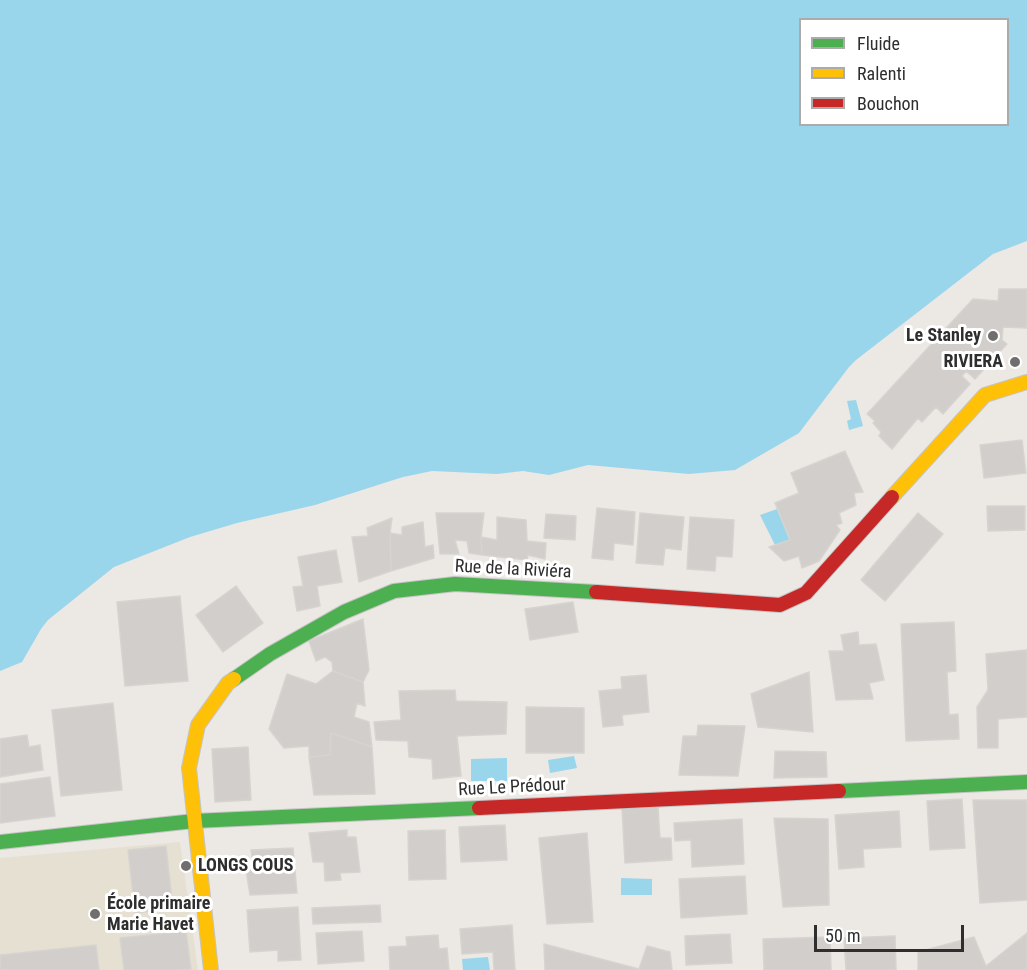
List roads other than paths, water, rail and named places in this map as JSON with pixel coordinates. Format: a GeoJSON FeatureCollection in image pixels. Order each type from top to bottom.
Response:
{"type":"FeatureCollection","features":[{"type":"Feature","properties":{"kind":"street","name":"Rue de la Riviéra"},"geometry":{"type":"LineString","coordinates":[[211,970],[189,768],[198,725],[228,683],[261,660],[344,612],[394,591],[454,584],[780,605],[807,593],[984,394],[1027,382]]}},
{"type":"Feature","properties":{"kind":"street","name":"Rue Le Prédour"},"geometry":{"type":"LineString","coordinates":[[0,842],[194,821],[1027,782]]}},
{"type":"Feature","properties":{"kind":"water"},"geometry":{"type":"Polygon","coordinates":[[[0,0],[1027,0],[1027,241],[993,254],[856,360],[799,433],[735,470],[689,474],[588,465],[549,475],[523,471],[497,474],[432,471],[403,477],[315,505],[237,523],[190,537],[114,567],[48,620],[22,662],[0,671],[0,0]]]}},
{"type":"Feature","properties":{"kind":"water"},"geometry":{"type":"Polygon","coordinates":[[[856,400],[863,426],[849,430],[847,421],[851,419],[847,401],[856,400]]]}},
{"type":"Feature","properties":{"kind":"water"},"geometry":{"type":"Polygon","coordinates":[[[777,509],[790,540],[775,545],[760,515],[777,509]]]}},
{"type":"Feature","properties":{"kind":"water"},"geometry":{"type":"Polygon","coordinates":[[[574,756],[577,768],[550,773],[548,760],[574,756]]]}},
{"type":"Feature","properties":{"kind":"water"},"geometry":{"type":"Polygon","coordinates":[[[507,758],[507,781],[471,781],[471,759],[507,758]]]}},
{"type":"Feature","properties":{"kind":"water"},"geometry":{"type":"Polygon","coordinates":[[[621,878],[652,879],[652,895],[621,895],[621,878]]]}},
{"type":"Feature","properties":{"kind":"water"},"geometry":{"type":"Polygon","coordinates":[[[488,957],[490,970],[463,970],[462,959],[488,957]]]}},
{"type":"Feature","properties":{"kind":"place","name":"Le Stanley"},"geometry":{"type":"Point","coordinates":[993,336]}},
{"type":"Feature","properties":{"kind":"place","name":"RIVIERA"},"geometry":{"type":"Point","coordinates":[1015,362]}},
{"type":"Feature","properties":{"kind":"place","name":"LONGS COUS"},"geometry":{"type":"Point","coordinates":[186,866]}},
{"type":"Feature","properties":{"kind":"place","name":"École primaire Marie Havet"},"geometry":{"type":"Point","coordinates":[95,914]}}]}
